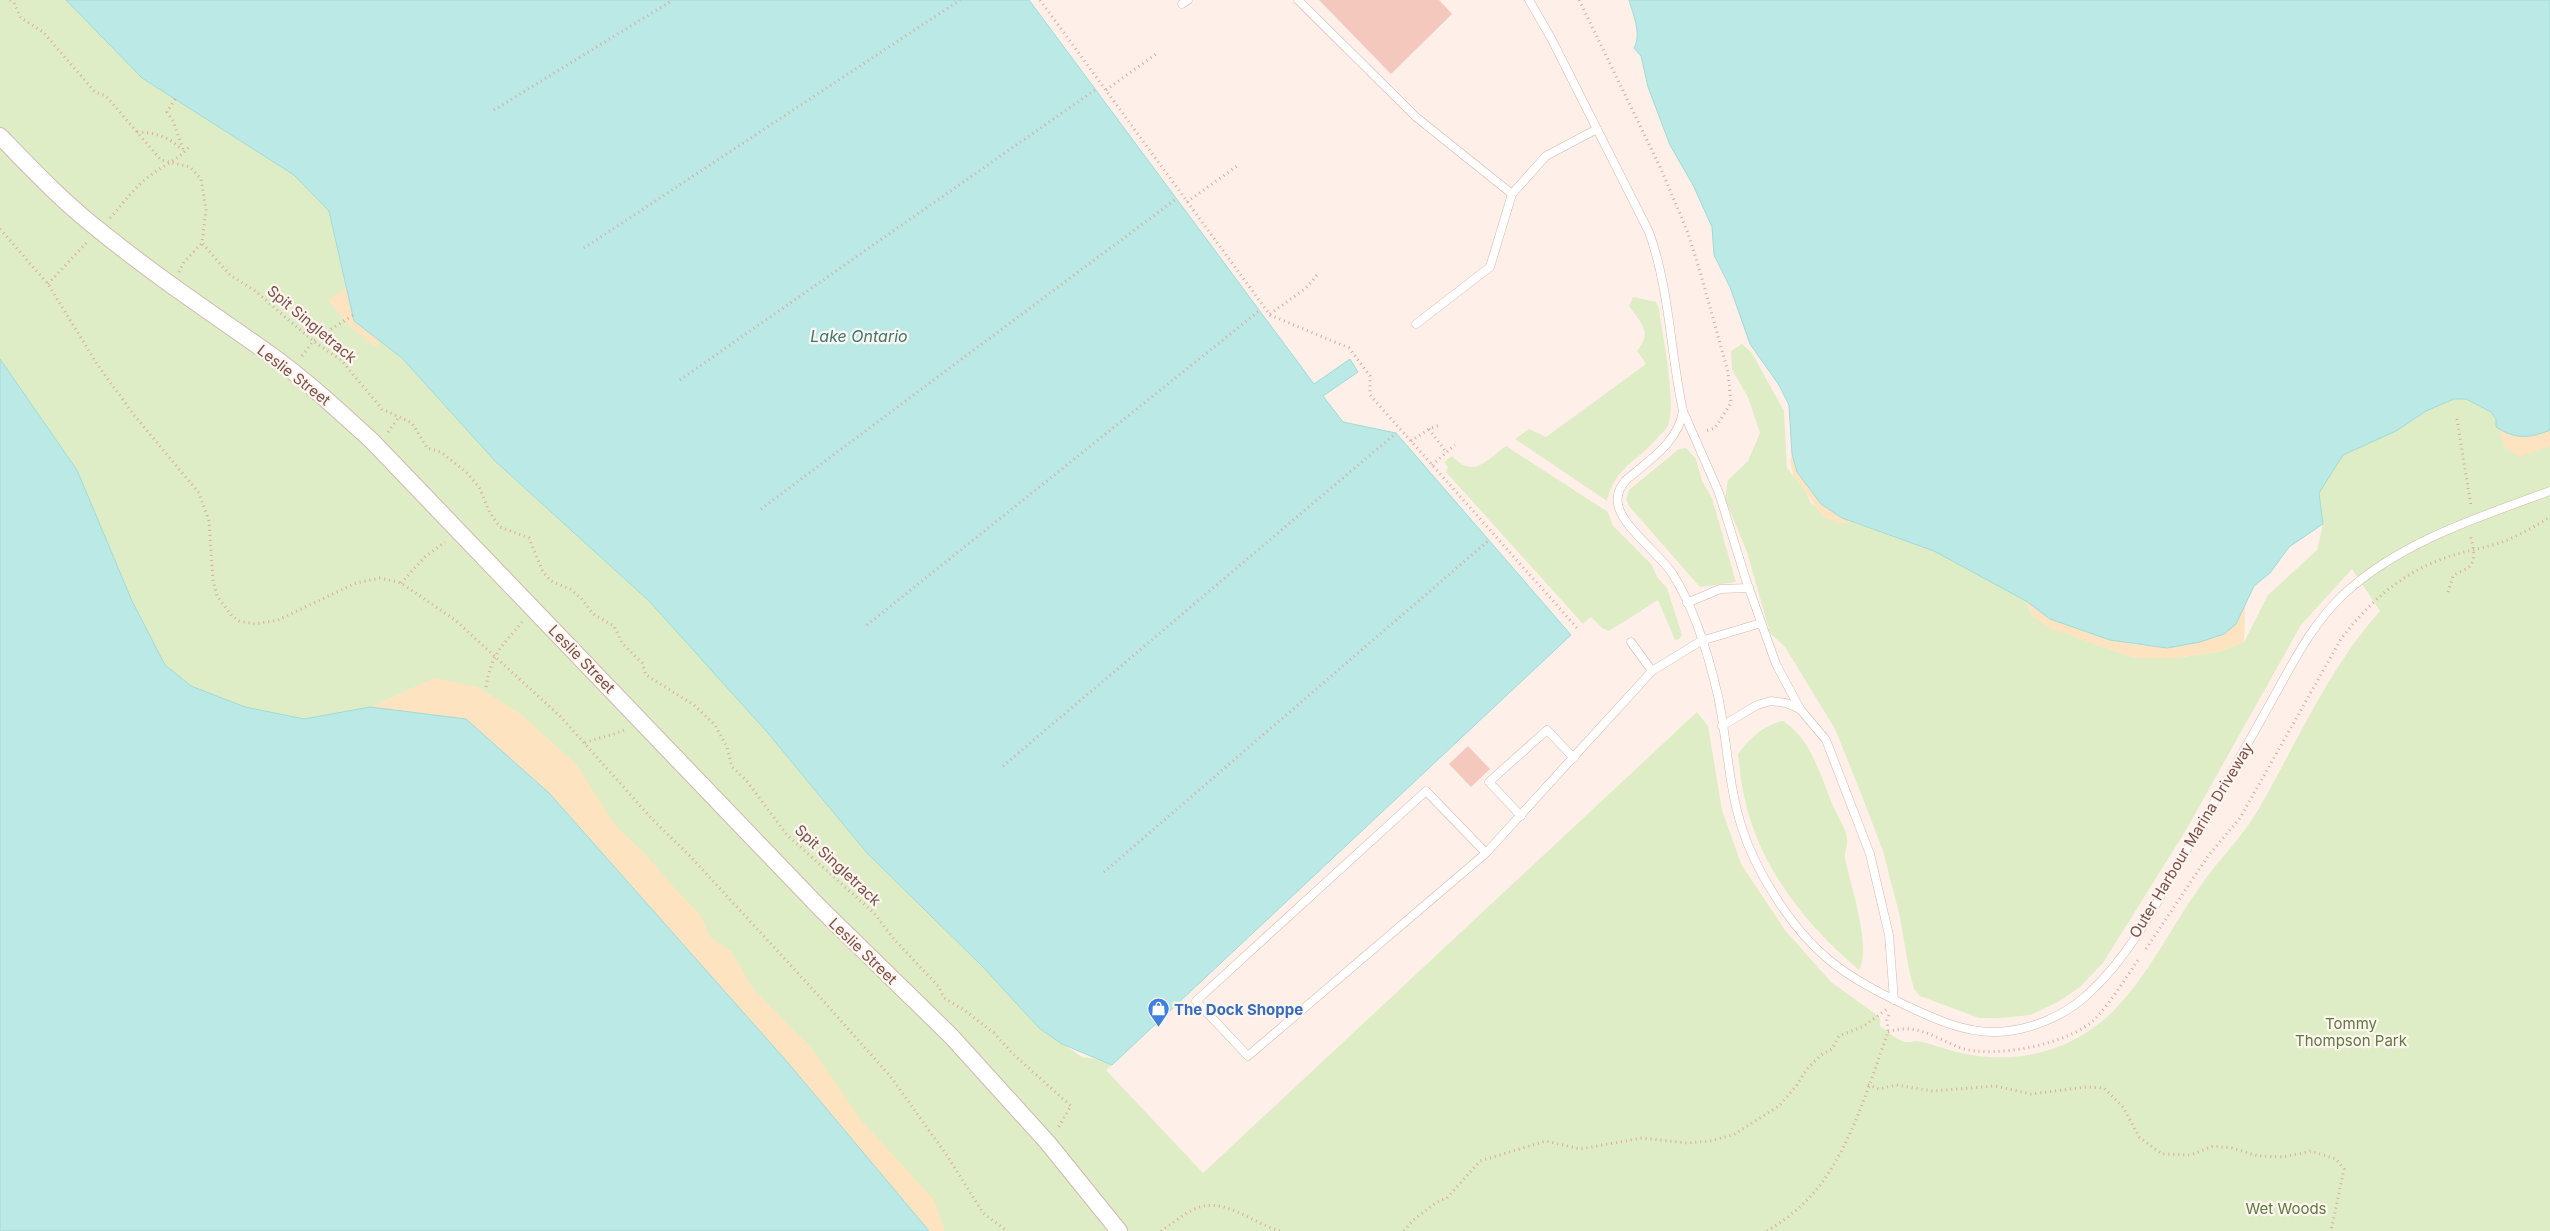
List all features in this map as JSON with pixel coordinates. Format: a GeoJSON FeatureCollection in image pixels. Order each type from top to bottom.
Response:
{"type":"FeatureCollection","features":[{"type":"Feature","properties":{"kind":"street","name":"Leslie Street"},"geometry":{"type":"LineString","coordinates":[[0,136],[29,166],[98,230],[172,286],[272,356],[318,393],[372,441],[820,908],[951,1036],[1048,1143],[1119,1231]]}},
{"type":"Feature","properties":{"kind":"lane"},"geometry":{"type":"LineString","coordinates":[[1298,0],[1416,117],[1512,194]]}},
{"type":"Feature","properties":{"kind":"lane"},"geometry":{"type":"LineString","coordinates":[[1529,0],[1649,232],[1658,258],[1683,411],[1719,493],[1749,588],[1776,664],[1800,708],[1826,740],[1870,854],[1889,935],[1893,1003]]}},
{"type":"Feature","properties":{"kind":"lane"},"geometry":{"type":"LineString","coordinates":[[1416,324],[1490,268],[1512,194],[1546,156],[1597,129]]}},
{"type":"Feature","properties":{"kind":"lane","name":"Outer Harbour Marina Driveway"},"geometry":{"type":"LineString","coordinates":[[1683,411],[1681,424],[1675,436],[1626,480],[1617,495],[1620,513],[1670,570],[1687,602],[1718,698],[1740,824],[1769,890],[1826,957],[1893,1003],[1941,1021],[1967,1028],[1994,1032],[2026,1027],[2057,1016],[2085,996],[2110,970],[2146,922],[2275,696],[2298,649],[2318,622],[2344,594],[2398,555],[2467,522],[2550,491]]}},
{"type":"Feature","properties":{"kind":"lane"},"geometry":{"type":"LineString","coordinates":[[1687,602],[1720,589],[1749,588]]}},
{"type":"Feature","properties":{"kind":"lane"},"geometry":{"type":"LineString","coordinates":[[1486,853],[1426,791],[1196,1001],[1248,1056],[1486,853],[1652,671],[1701,641],[1761,623]]}},
{"type":"Feature","properties":{"kind":"lane"},"geometry":{"type":"LineString","coordinates":[[1631,642],[1652,671]]}},
{"type":"Feature","properties":{"kind":"lane"},"geometry":{"type":"LineString","coordinates":[[1722,726],[1757,705],[1771,701],[1786,702],[1800,708]]}},
{"type":"Feature","properties":{"kind":"lane"},"geometry":{"type":"LineString","coordinates":[[1521,816],[1489,782],[1546,730],[1574,758]]}},
{"type":"Feature","properties":{"kind":"path"},"geometry":{"type":"LineString","coordinates":[[10,0],[14,3],[21,18],[43,32],[95,92],[106,96],[161,160],[190,167],[201,179],[206,210],[202,243],[184,262],[172,286]]}},
{"type":"Feature","properties":{"kind":"path"},"geometry":{"type":"LineString","coordinates":[[494,110],[673,0]]}},
{"type":"Feature","properties":{"kind":"path"},"geometry":{"type":"LineString","coordinates":[[584,248],[960,0]]}},
{"type":"Feature","properties":{"kind":"path"},"geometry":{"type":"LineString","coordinates":[[1040,0],[1270,315],[1349,348],[1370,376],[1370,395],[1578,629]]}},
{"type":"Feature","properties":{"kind":"path"},"geometry":{"type":"LineString","coordinates":[[1580,0],[1661,169],[1688,233],[1728,372],[1731,403],[1715,428],[1694,435]]}},
{"type":"Feature","properties":{"kind":"path"},"geometry":{"type":"LineString","coordinates":[[1106,90],[1156,54]]}},
{"type":"Feature","properties":{"kind":"path"},"geometry":{"type":"LineString","coordinates":[[680,380],[1095,90]]}},
{"type":"Feature","properties":{"kind":"path"},"geometry":{"type":"LineString","coordinates":[[175,99],[167,112],[173,121],[184,153]]}},
{"type":"Feature","properties":{"kind":"path"},"geometry":{"type":"LineString","coordinates":[[136,132],[156,133],[172,140],[184,153]]}},
{"type":"Feature","properties":{"kind":"path"},"geometry":{"type":"LineString","coordinates":[[48,284],[128,194],[151,174],[172,163],[189,147]]}},
{"type":"Feature","properties":{"kind":"path"},"geometry":{"type":"LineString","coordinates":[[1187,202],[1237,166]]}},
{"type":"Feature","properties":{"kind":"path"},"geometry":{"type":"LineString","coordinates":[[761,510],[1176,199]]}},
{"type":"Feature","properties":{"kind":"path"},"geometry":{"type":"LineString","coordinates":[[0,229],[48,284],[98,364],[134,415],[199,493],[209,521],[213,580],[217,596],[233,618],[251,624],[261,624],[290,616],[356,583],[380,578],[401,583],[455,620],[561,717],[652,819],[735,904],[886,1072],[948,1157],[983,1213],[1007,1231]]}},
{"type":"Feature","properties":{"kind":"path","name":"Spit Singletrack"},"geometry":{"type":"LineString","coordinates":[[202,243],[230,276],[254,290],[313,341],[340,360],[382,409],[412,423],[427,448],[441,452],[466,472],[479,487],[490,513],[500,527],[529,538],[543,572],[551,582],[570,589],[581,598],[593,614],[614,626],[622,643],[642,663],[646,674],[694,705],[715,726],[727,747],[732,767],[746,780],[787,835],[874,913],[893,938],[939,987],[944,998],[964,1010],[994,1033],[1012,1053],[1071,1106],[1048,1143]]}},
{"type":"Feature","properties":{"kind":"path"},"geometry":{"type":"LineString","coordinates":[[1270,315],[1306,288],[1317,275]]}},
{"type":"Feature","properties":{"kind":"path"},"geometry":{"type":"LineString","coordinates":[[867,625],[1259,311]]}},
{"type":"Feature","properties":{"kind":"path"},"geometry":{"type":"LineString","coordinates":[[313,341],[352,315]]}},
{"type":"Feature","properties":{"kind":"path"},"geometry":{"type":"LineString","coordinates":[[1411,441],[1429,429],[1440,425]]}},
{"type":"Feature","properties":{"kind":"path"},"geometry":{"type":"LineString","coordinates":[[1429,429],[1446,452]]}},
{"type":"Feature","properties":{"kind":"path"},"geometry":{"type":"LineString","coordinates":[[1003,766],[1396,433]]}},
{"type":"Feature","properties":{"kind":"path"},"geometry":{"type":"LineString","coordinates":[[1432,464],[1455,445]]}},
{"type":"Feature","properties":{"kind":"path"},"geometry":{"type":"LineString","coordinates":[[401,583],[424,557],[460,531]]}},
{"type":"Feature","properties":{"kind":"path"},"geometry":{"type":"LineString","coordinates":[[1104,872],[1488,541]]}},
{"type":"Feature","properties":{"kind":"path"},"geometry":{"type":"LineString","coordinates":[[486,687],[490,664],[494,654],[534,608]]}},
{"type":"Feature","properties":{"kind":"path"},"geometry":{"type":"LineString","coordinates":[[585,743],[600,737],[617,734],[639,720]]}},
{"type":"Feature","properties":{"kind":"path"},"geometry":{"type":"LineString","coordinates":[[1767,1231],[1804,1203],[1827,1174],[1845,1143],[1888,1032],[1887,1020],[1893,1003]]}},
{"type":"Feature","properties":{"kind":"path"},"geometry":{"type":"LineString","coordinates":[[1404,1231],[1412,1221],[1430,1207],[1447,1198],[1480,1161],[1546,1141],[1580,1149],[1642,1138],[1687,1143],[1710,1141],[1733,1135],[1779,1106],[1797,1085],[1806,1070],[1821,1054],[1832,1049],[1839,1036],[1864,1026],[1893,1003]]}},
{"type":"Feature","properties":{"kind":"path"},"geometry":{"type":"LineString","coordinates":[[1868,1086],[1879,1089],[1896,1086],[1933,1091],[1996,1086],[2031,1094],[2086,1087],[2104,1088],[2123,1107],[2139,1137],[2162,1154],[2191,1155],[2213,1146],[2232,1148],[2258,1156],[2284,1157],[2311,1151],[2336,1159],[2344,1170],[2331,1231]]}},
{"type":"Feature","properties":{"kind":"path"},"geometry":{"type":"LineString","coordinates":[[1161,1231],[1196,1208],[1208,1205],[1232,1209],[1254,1222],[1280,1231]]}},
{"type":"Feature","properties":{"kind":"green space","name":"Tommy Thompson Park"},"geometry":{"type":"Polygon","coordinates":[[[0,0],[66,0],[142,78],[294,175],[329,211],[354,321],[402,358],[495,461],[649,601],[767,732],[867,853],[983,967],[1039,1028],[1082,1057],[1096,1059],[1112,1065],[1106,1070],[1203,1173],[1697,712],[1708,726],[1722,810],[1741,864],[1785,930],[1831,982],[1880,1019],[1880,1026],[1905,1042],[1916,1041],[1969,1055],[1992,1057],[2015,1057],[2038,1053],[2060,1046],[2081,1036],[2100,1023],[2118,1006],[2151,964],[2199,888],[2252,820],[2314,707],[2344,657],[2380,611],[2352,569],[2301,625],[2186,830],[2103,963],[2080,987],[2058,1002],[2030,1015],[2002,1018],[1979,1018],[1920,996],[1914,989],[1909,970],[1900,917],[1883,851],[1862,796],[1835,729],[1785,647],[1770,633],[1747,552],[1725,499],[1728,480],[1748,461],[1760,433],[1748,397],[1732,370],[1731,351],[1742,344],[1752,353],[1784,411],[1787,468],[1804,488],[1811,503],[1840,523],[1851,522],[1934,551],[2026,601],[2032,616],[2134,658],[2174,658],[2217,652],[2244,642],[2268,595],[2317,550],[2323,524],[2319,493],[2343,455],[2396,431],[2426,411],[2454,399],[2466,399],[2491,412],[2497,420],[2496,427],[2506,433],[2550,430],[2550,1231],[929,1231],[789,1064],[370,707],[304,720],[245,707],[191,686],[165,665],[0,359],[0,0]]]}},
{"type":"Feature","properties":{"kind":"green space"},"geometry":{"type":"Polygon","coordinates":[[[1633,297],[1656,302],[1659,308],[1670,385],[1670,415],[1665,430],[1621,472],[1611,489],[1607,501],[1515,439],[1529,429],[1546,437],[1646,364],[1637,351],[1642,344],[1645,333],[1644,328],[1629,306],[1633,297]]]}},
{"type":"Feature","properties":{"kind":"green space"},"geometry":{"type":"Polygon","coordinates":[[[1506,446],[1608,512],[1613,526],[1652,565],[1657,577],[1667,588],[1682,635],[1679,639],[1675,640],[1658,600],[1609,631],[1602,628],[1591,617],[1583,624],[1446,472],[1448,467],[1444,462],[1452,456],[1460,463],[1473,467],[1485,462],[1506,446]]]}},
{"type":"Feature","properties":{"kind":"green space"},"geometry":{"type":"Polygon","coordinates":[[[1686,448],[1696,459],[1702,481],[1712,498],[1736,582],[1700,587],[1629,506],[1626,499],[1629,490],[1679,449],[1686,448]]]}},
{"type":"Feature","properties":{"kind":"green space"},"geometry":{"type":"Polygon","coordinates":[[[1783,721],[1793,729],[1808,749],[1846,832],[1845,858],[1862,931],[1862,960],[1859,970],[1821,934],[1787,892],[1760,846],[1751,821],[1743,791],[1738,754],[1763,729],[1783,721]]]}},
{"type":"Feature","properties":{"kind":"sand"},"geometry":{"type":"Polygon","coordinates":[[[346,288],[375,315],[378,349],[350,327],[328,300],[346,288]]]}},
{"type":"Feature","properties":{"kind":"sand"},"geometry":{"type":"Polygon","coordinates":[[[2499,429],[2505,433],[2524,437],[2550,430],[2550,446],[2520,457],[2505,448],[2499,429]]]}},
{"type":"Feature","properties":{"kind":"sand"},"geometry":{"type":"Polygon","coordinates":[[[1792,454],[1801,475],[1814,494],[1831,510],[1851,522],[1840,523],[1823,517],[1793,474],[1790,461],[1792,454]]]}},
{"type":"Feature","properties":{"kind":"sand"},"geometry":{"type":"Polygon","coordinates":[[[2026,601],[2050,619],[2110,640],[2167,648],[2236,624],[2245,605],[2244,642],[2217,652],[2174,658],[2134,658],[2052,629],[2032,616],[2026,601]]]}},
{"type":"Feature","properties":{"kind":"sand"},"geometry":{"type":"Polygon","coordinates":[[[434,678],[478,687],[522,715],[576,764],[614,824],[645,854],[701,916],[710,937],[731,951],[754,990],[812,1049],[861,1120],[934,1200],[945,1231],[929,1231],[789,1064],[466,719],[370,707],[434,678]]]}},
{"type":"Feature","properties":{"kind":"water","name":"Lake Ontario"},"geometry":{"type":"Polygon","coordinates":[[[66,0],[1029,0],[1314,384],[1350,359],[1358,372],[1323,396],[1343,422],[1396,433],[1571,635],[1112,1065],[1062,1044],[1039,1028],[983,967],[867,853],[767,732],[649,601],[495,461],[402,358],[354,321],[329,211],[294,175],[142,78],[66,0]]]}},
{"type":"Feature","properties":{"kind":"water"},"geometry":{"type":"Polygon","coordinates":[[[1629,0],[2550,0],[2550,430],[2535,435],[2516,436],[2496,427],[2496,419],[2491,412],[2466,399],[2454,399],[2426,411],[2396,431],[2343,455],[2319,493],[2323,524],[2289,547],[2270,573],[2254,586],[2236,624],[2224,634],[2200,642],[2167,648],[2110,640],[2050,619],[2026,601],[1934,551],[1842,518],[1821,504],[1797,472],[1792,454],[1789,405],[1779,385],[1750,344],[1730,287],[1714,255],[1712,227],[1693,185],[1670,145],[1648,87],[1641,56],[1634,48],[1637,30],[1629,0]]]}},
{"type":"Feature","properties":{"kind":"water"},"geometry":{"type":"Polygon","coordinates":[[[0,359],[77,470],[132,601],[165,665],[191,686],[245,707],[304,719],[370,707],[466,719],[549,793],[789,1064],[929,1231],[0,1231],[0,359]]]}},
{"type":"Feature","properties":{"kind":"building"},"geometry":{"type":"Polygon","coordinates":[[[1319,0],[1439,0],[1452,14],[1391,74],[1319,0]]]}},
{"type":"Feature","properties":{"kind":"building"},"geometry":{"type":"Polygon","coordinates":[[[1468,746],[1490,769],[1471,787],[1449,764],[1468,746]]]}},
{"type":"Feature","properties":{"kind":"place","name":"The Dock Shoppe"},"geometry":{"type":"Point","coordinates":[1158,1028]}},
{"type":"Feature","properties":{"kind":"park label","name":"Wet Woods"},"geometry":{"type":"Point","coordinates":[2286,1208]}}]}
